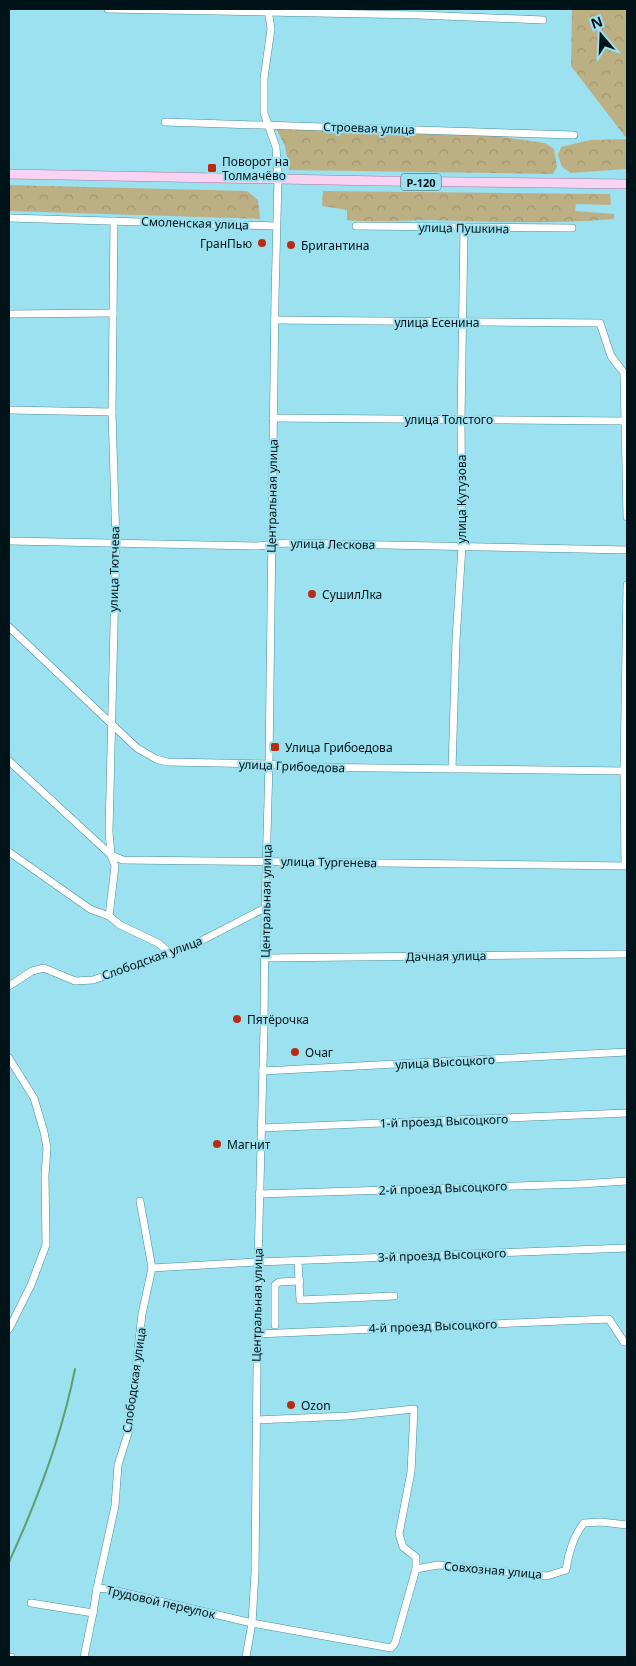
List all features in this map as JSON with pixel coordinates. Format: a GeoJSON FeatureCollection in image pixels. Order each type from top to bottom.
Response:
{"type":"FeatureCollection","features":[{"type":"Feature","properties":{"kind":"main road","name":"Р-120"},"geometry":{"type":"LineString","coordinates":[[9,174],[627,184]]}},
{"type":"Feature","properties":{"kind":"street"},"geometry":{"type":"LineString","coordinates":[[108,9],[268,10],[543,20]]}},
{"type":"Feature","properties":{"kind":"street","name":"Центральная улица"},"geometry":{"type":"LineString","coordinates":[[246,1657],[252,1623],[255,1573],[259,1194],[269,764],[278,178],[276,147],[264,113],[264,78],[271,29],[268,10]]}},
{"type":"Feature","properties":{"kind":"street","name":"Строевая улица"},"geometry":{"type":"LineString","coordinates":[[165,122],[574,135]]}},
{"type":"Feature","properties":{"kind":"street"},"geometry":{"type":"LineString","coordinates":[[9,218],[114,221]]}},
{"type":"Feature","properties":{"kind":"street","name":"Смоленская улица"},"geometry":{"type":"LineString","coordinates":[[114,221],[276,226]]}},
{"type":"Feature","properties":{"kind":"street","name":"улица Тютчева"},"geometry":{"type":"LineString","coordinates":[[109,916],[115,866],[111,855],[109,832],[116,543],[112,412],[114,221]]}},
{"type":"Feature","properties":{"kind":"street","name":"улица Пушкина"},"geometry":{"type":"LineString","coordinates":[[356,226],[572,228]]}},
{"type":"Feature","properties":{"kind":"street","name":"улица Кутузова"},"geometry":{"type":"LineString","coordinates":[[452,770],[456,640],[462,546],[461,419],[464,228]]}},
{"type":"Feature","properties":{"kind":"street"},"geometry":{"type":"LineString","coordinates":[[9,314],[113,313]]}},
{"type":"Feature","properties":{"kind":"street","name":"улица Есенина"},"geometry":{"type":"LineString","coordinates":[[275,320],[600,323],[611,356],[626,373]]}},
{"type":"Feature","properties":{"kind":"street"},"geometry":{"type":"LineString","coordinates":[[626,373],[624,421],[627,517]]}},
{"type":"Feature","properties":{"kind":"street"},"geometry":{"type":"LineString","coordinates":[[9,410],[112,412]]}},
{"type":"Feature","properties":{"kind":"street","name":"улица Толстого"},"geometry":{"type":"LineString","coordinates":[[273,418],[624,421]]}},
{"type":"Feature","properties":{"kind":"street","name":"улица Лескова"},"geometry":{"type":"LineString","coordinates":[[9,541],[206,546],[288,543],[627,550]]}},
{"type":"Feature","properties":{"kind":"street"},"geometry":{"type":"LineString","coordinates":[[626,865],[627,585]]}},
{"type":"Feature","properties":{"kind":"street","name":"улица Грибоедова"},"geometry":{"type":"LineString","coordinates":[[9,627],[137,748],[161,760],[269,764],[290,767],[625,771]]}},
{"type":"Feature","properties":{"kind":"street"},"geometry":{"type":"LineString","coordinates":[[9,761],[111,855]]}},
{"type":"Feature","properties":{"kind":"street"},"geometry":{"type":"LineString","coordinates":[[9,852],[90,909],[109,916],[120,925],[158,943],[170,953]]}},
{"type":"Feature","properties":{"kind":"street","name":"улица Тургенева"},"geometry":{"type":"LineString","coordinates":[[111,855],[123,860],[626,865]]}},
{"type":"Feature","properties":{"kind":"street","name":"Слободская улица"},"geometry":{"type":"LineString","coordinates":[[9,986],[32,971],[44,968],[75,981],[93,980],[193,945],[265,908]]}},
{"type":"Feature","properties":{"kind":"street","name":"Дачная улица"},"geometry":{"type":"LineString","coordinates":[[265,958],[627,954]]}},
{"type":"Feature","properties":{"kind":"street","name":"улица Высоцкого"},"geometry":{"type":"LineString","coordinates":[[263,1071],[627,1052]]}},
{"type":"Feature","properties":{"kind":"street"},"geometry":{"type":"LineString","coordinates":[[9,1058],[34,1098],[47,1148],[45,1175],[46,1245],[31,1285],[9,1328]]}},
{"type":"Feature","properties":{"kind":"street","name":"1-й проезд Высоцкого"},"geometry":{"type":"LineString","coordinates":[[261,1128],[627,1113]]}},
{"type":"Feature","properties":{"kind":"street","name":"2-й проезд Высоцкого"},"geometry":{"type":"LineString","coordinates":[[259,1194],[627,1181]]}},
{"type":"Feature","properties":{"kind":"street","name":"Слободская улица"},"geometry":{"type":"LineString","coordinates":[[97,1588],[115,1506],[118,1465],[128,1430],[142,1314],[152,1268],[140,1201]]}},
{"type":"Feature","properties":{"kind":"street","name":"3-й проезд Высоцкого"},"geometry":{"type":"LineString","coordinates":[[152,1268],[258,1262],[627,1248]]}},
{"type":"Feature","properties":{"kind":"street"},"geometry":{"type":"LineString","coordinates":[[298,1261],[300,1300],[394,1296]]}},
{"type":"Feature","properties":{"kind":"street"},"geometry":{"type":"LineString","coordinates":[[275,1325],[275,1285],[279,1282],[300,1281]]}},
{"type":"Feature","properties":{"kind":"street","name":"4-й проезд Высоцкого"},"geometry":{"type":"LineString","coordinates":[[257,1334],[609,1319],[626,1342]]}},
{"type":"Feature","properties":{"kind":"street"},"geometry":{"type":"LineString","coordinates":[[252,1623],[391,1648],[395,1643],[416,1568],[416,1558],[404,1546],[400,1534],[411,1472],[414,1409],[348,1416],[256,1420]]}},
{"type":"Feature","properties":{"kind":"street","name":"Совхозная улица"},"geometry":{"type":"LineString","coordinates":[[416,1568],[438,1566],[547,1576],[566,1570],[569,1552],[579,1529],[584,1523],[627,1524]]}},
{"type":"Feature","properties":{"kind":"street","name":"Трудовой переулок"},"geometry":{"type":"LineString","coordinates":[[84,1657],[97,1588],[252,1623]]}},
{"type":"Feature","properties":{"kind":"street"},"geometry":{"type":"LineString","coordinates":[[31,1602],[93,1613]]}},
{"type":"Feature","properties":{"kind":"green space"},"geometry":{"type":"Polygon","coordinates":[[[572,9],[627,9],[627,139],[571,66],[572,9]]]}},
{"type":"Feature","properties":{"kind":"green space"},"geometry":{"type":"Polygon","coordinates":[[[275,126],[475,133],[545,143],[554,149],[557,167],[553,174],[289,170],[285,146],[275,126]]]}},
{"type":"Feature","properties":{"kind":"green space"},"geometry":{"type":"Polygon","coordinates":[[[627,139],[626,169],[571,173],[562,167],[558,155],[561,147],[590,140],[627,139]]]}},
{"type":"Feature","properties":{"kind":"green space"},"geometry":{"type":"Polygon","coordinates":[[[9,185],[247,191],[258,200],[260,219],[9,211],[9,185]]]}},
{"type":"Feature","properties":{"kind":"green space"},"geometry":{"type":"Polygon","coordinates":[[[323,191],[610,194],[611,205],[576,204],[575,211],[614,214],[614,219],[545,222],[347,220],[347,210],[322,206],[323,191]]]}},
{"type":"Feature","properties":{"kind":"waterway"},"geometry":{"type":"LineString","coordinates":[[9,1562],[48,1467],[70,1394],[75,1369]]}},
{"type":"Feature","properties":{"kind":"place","name":"Поворот на Толмачёво"},"geometry":{"type":"Point","coordinates":[212,168]}},
{"type":"Feature","properties":{"kind":"place","name":"ГранПью"},"geometry":{"type":"Point","coordinates":[262,243]}},
{"type":"Feature","properties":{"kind":"place","name":"Бригантина"},"geometry":{"type":"Point","coordinates":[291,245]}},
{"type":"Feature","properties":{"kind":"place","name":"СушилЛка"},"geometry":{"type":"Point","coordinates":[312,594]}},
{"type":"Feature","properties":{"kind":"place","name":"Улица Грибоедова"},"geometry":{"type":"Point","coordinates":[275,747]}},
{"type":"Feature","properties":{"kind":"place","name":"Пятёрочка"},"geometry":{"type":"Point","coordinates":[237,1019]}},
{"type":"Feature","properties":{"kind":"place","name":"Очаг"},"geometry":{"type":"Point","coordinates":[295,1052]}},
{"type":"Feature","properties":{"kind":"place","name":"Магнит"},"geometry":{"type":"Point","coordinates":[217,1144]}},
{"type":"Feature","properties":{"kind":"place","name":"Ozon"},"geometry":{"type":"Point","coordinates":[291,1405]}}]}
